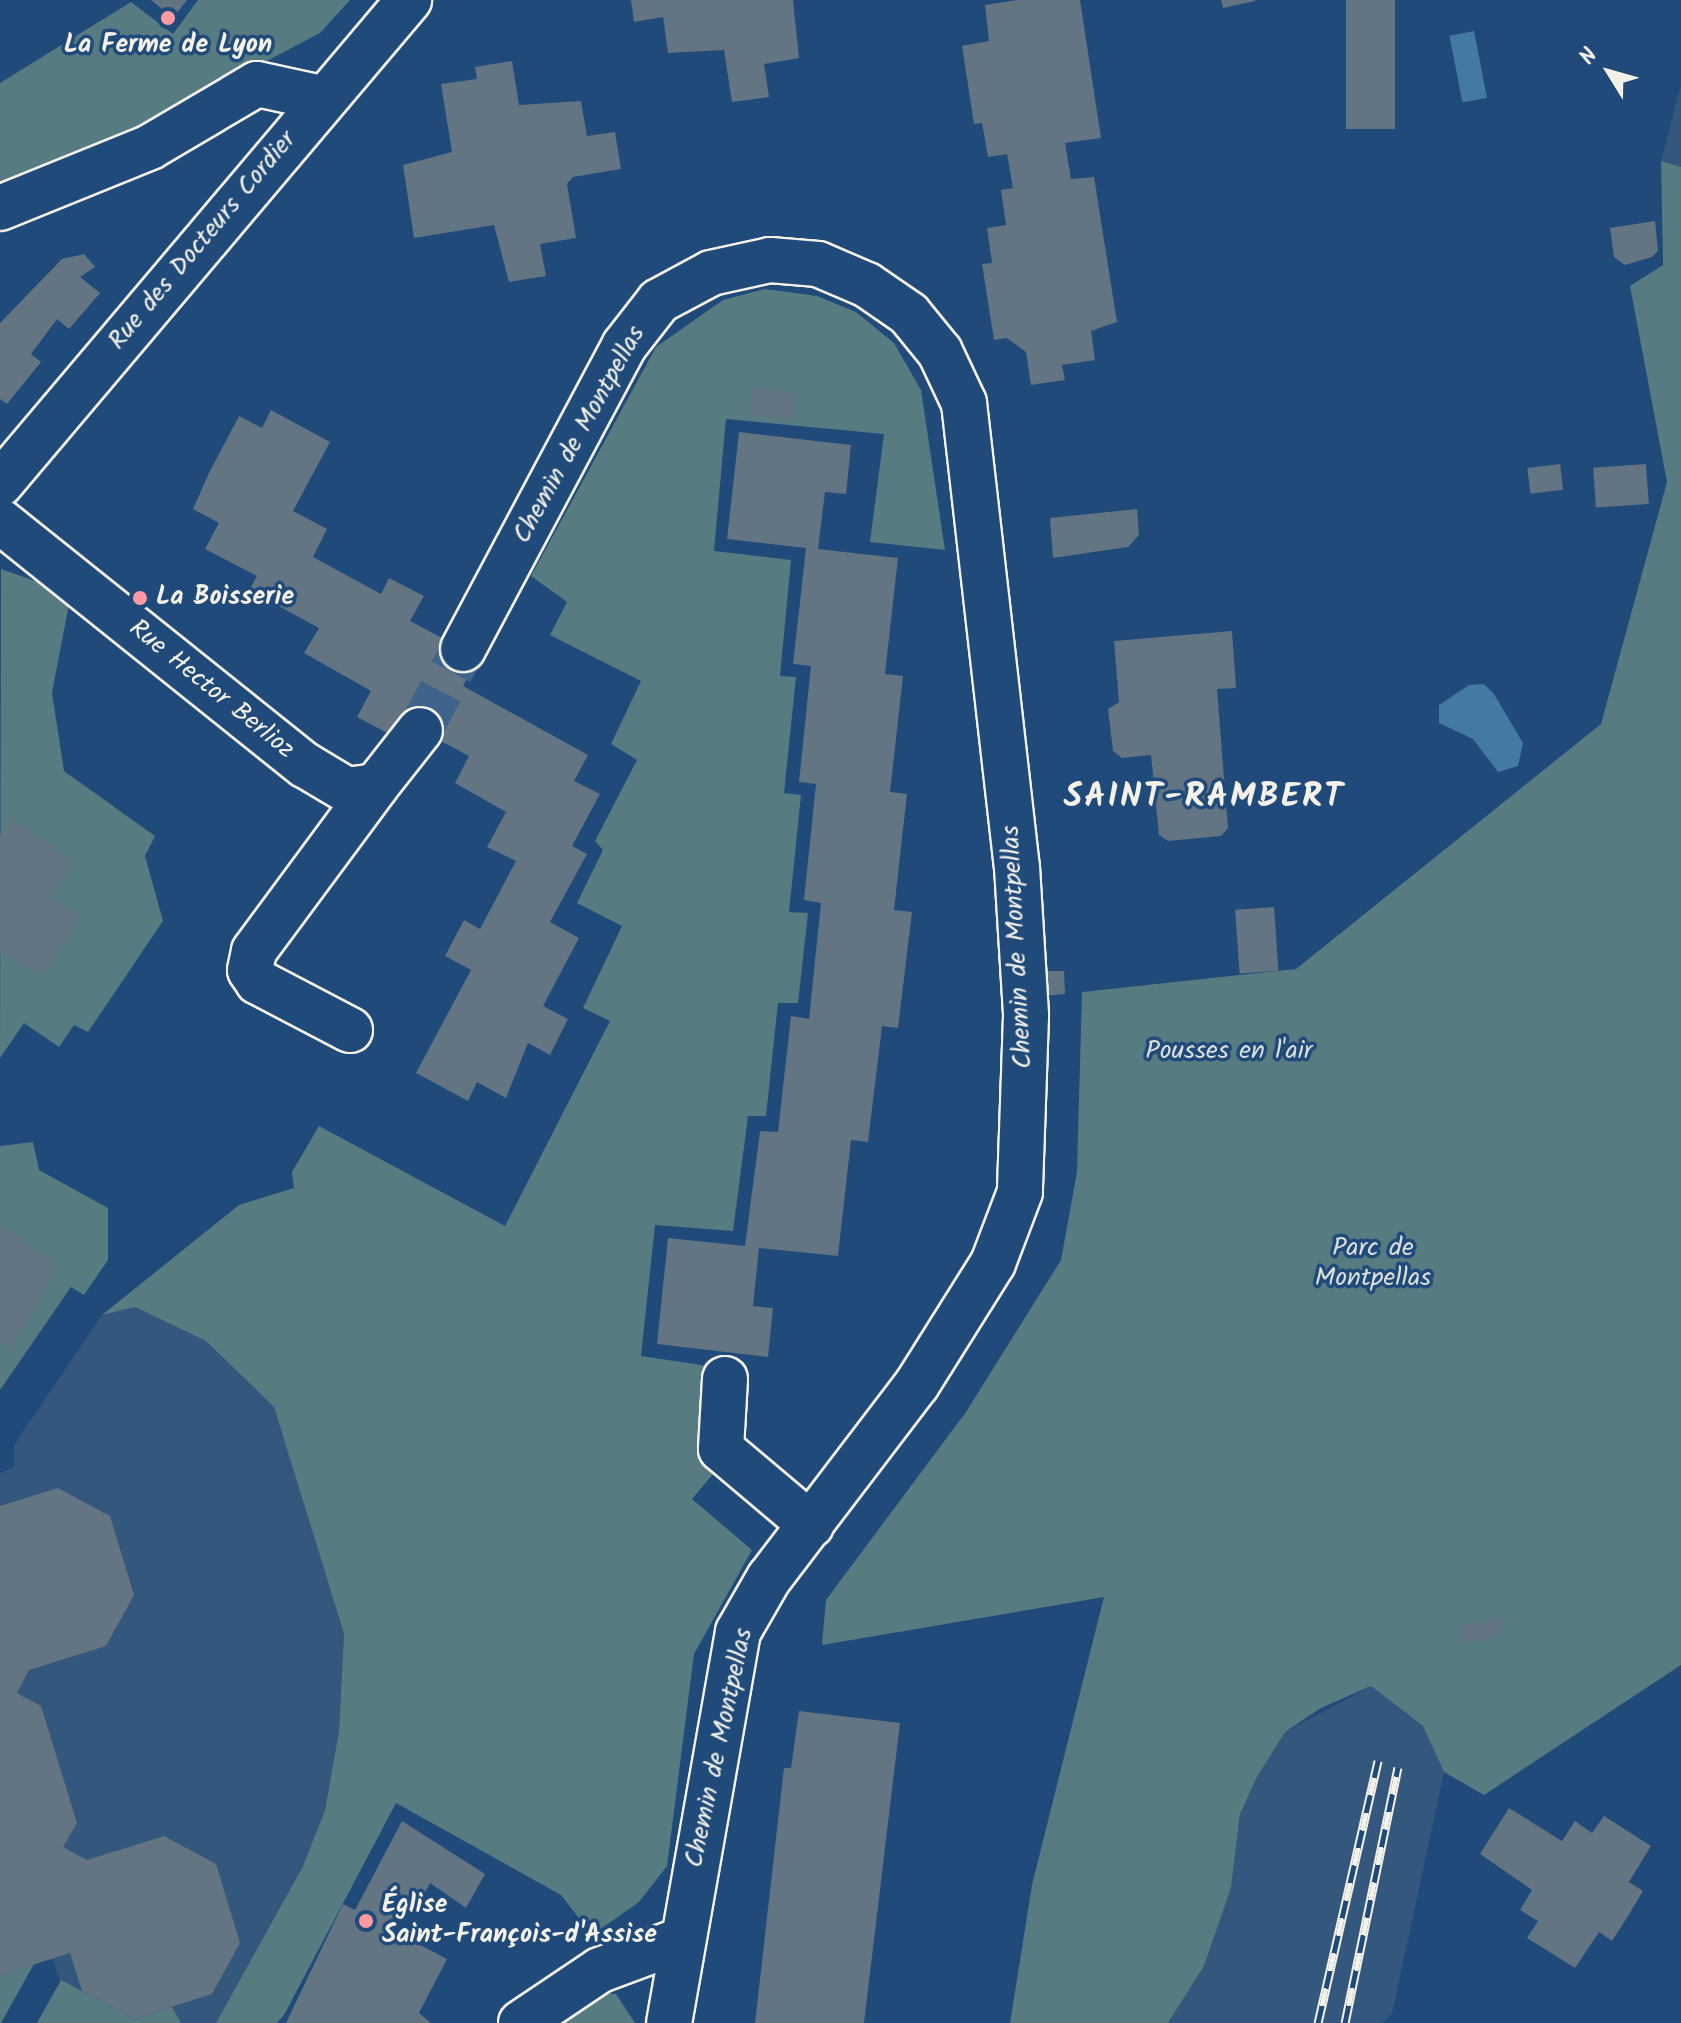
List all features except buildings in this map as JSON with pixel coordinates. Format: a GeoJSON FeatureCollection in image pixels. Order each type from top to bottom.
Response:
{"type":"FeatureCollection","features":[{"type":"Feature","properties":{"kind":"street","name":"Rue des Docteurs Cordier"},"geometry":{"type":"LineString","coordinates":[[0,484],[322,98],[409,0]]}},
{"type":"Feature","properties":{"kind":"street"},"geometry":{"type":"LineString","coordinates":[[0,208],[150,147],[257,84],[322,98]]}},
{"type":"Feature","properties":{"kind":"street","name":"Chemin de Montpellas"},"geometry":{"type":"LineString","coordinates":[[463,649],[624,346],[659,301],[711,273],[770,260],[818,264],[867,285],[909,314],[940,352],[964,403],[1017,867],[1026,1016],[1020,1192],[984,1277],[917,1384],[811,1525],[738,1632],[681,1940],[669,2023]]}},
{"type":"Feature","properties":{"kind":"street","name":"Rue Hector Berlioz"},"geometry":{"type":"LineString","coordinates":[[0,521],[305,765],[347,790],[376,786]]}},
{"type":"Feature","properties":{"kind":"street"},"geometry":{"type":"LineString","coordinates":[[350,1030],[258,982],[250,970],[254,951],[420,730]]}},
{"type":"Feature","properties":{"kind":"street"},"geometry":{"type":"LineString","coordinates":[[725,1379],[721,1449],[811,1525]]}},
{"type":"Feature","properties":{"kind":"street"},"geometry":{"type":"LineString","coordinates":[[521,2023],[600,1970],[681,1940]]}},
{"type":"Feature","properties":{"kind":"shaded area"},"geometry":{"type":"Polygon","coordinates":[[[1474,31],[1487,98],[1462,103],[1449,36],[1474,31]]]}},
{"type":"Feature","properties":{"kind":"shaded area"},"geometry":{"type":"Polygon","coordinates":[[[1681,85],[1681,167],[1661,161],[1681,85]]]}},
{"type":"Feature","properties":{"kind":"shaded area"},"geometry":{"type":"Polygon","coordinates":[[[1484,684],[1494,694],[1523,743],[1518,766],[1498,772],[1473,739],[1439,723],[1439,705],[1469,685],[1484,684]]]}},
{"type":"Feature","properties":{"kind":"shaded area"},"geometry":{"type":"Polygon","coordinates":[[[135,1307],[206,1341],[274,1407],[344,1634],[339,1731],[325,1810],[303,1866],[216,2023],[73,2023],[53,1959],[0,1975],[0,1473],[14,1467],[14,1445],[102,1315],[135,1307]]]}},
{"type":"Feature","properties":{"kind":"shaded area"},"geometry":{"type":"Polygon","coordinates":[[[1371,1686],[1423,1726],[1444,1772],[1392,2014],[1382,2023],[1168,2023],[1204,1966],[1231,1888],[1240,1814],[1257,1777],[1285,1732],[1371,1686]]]}},
{"type":"Feature","properties":{"kind":"green space"},"geometry":{"type":"Polygon","coordinates":[[[198,0],[350,0],[320,33],[158,118],[0,188],[0,83],[131,2],[173,34],[198,0]]]}},
{"type":"Feature","properties":{"kind":"green space","name":"Parc de Montpellas"},"geometry":{"type":"Polygon","coordinates":[[[1661,161],[1681,167],[1681,1665],[1484,1795],[1444,1772],[1423,1726],[1371,1686],[1321,1708],[1285,1732],[1257,1777],[1240,1814],[1231,1888],[1204,1966],[1168,2023],[1010,2023],[1032,1885],[1104,1597],[822,1645],[826,1600],[966,1412],[1061,1260],[1077,1172],[1082,992],[1296,969],[1601,724],[1667,482],[1630,286],[1663,265],[1661,161]]]}},
{"type":"Feature","properties":{"kind":"green space"},"geometry":{"type":"Polygon","coordinates":[[[765,289],[817,296],[856,312],[894,343],[921,390],[945,550],[870,542],[884,434],[726,419],[714,551],[791,560],[780,676],[796,677],[784,793],[801,795],[789,912],[808,913],[798,1003],[778,1003],[766,1116],[748,1116],[733,1231],[655,1225],[641,1356],[708,1366],[703,1450],[714,1473],[692,1499],[752,1550],[694,1654],[667,1866],[639,1902],[592,1935],[561,1895],[396,1803],[284,2015],[277,2023],[216,2023],[303,1866],[325,1810],[339,1731],[344,1634],[274,1407],[206,1341],[135,1307],[102,1315],[239,1205],[294,1188],[292,1172],[319,1126],[505,1226],[610,1021],[583,1008],[622,926],[577,903],[603,850],[595,841],[637,760],[611,744],[641,681],[550,635],[567,602],[531,576],[656,347],[723,300],[765,289]]]}},
{"type":"Feature","properties":{"kind":"green space"},"geometry":{"type":"Polygon","coordinates":[[[1,569],[41,583],[69,604],[52,693],[64,771],[155,836],[145,856],[163,921],[88,1032],[74,1025],[59,1047],[24,1023],[0,1058],[1,569]]]}},
{"type":"Feature","properties":{"kind":"green space"},"geometry":{"type":"Polygon","coordinates":[[[33,1142],[39,1170],[108,1208],[108,1260],[84,1295],[71,1287],[0,1390],[0,1146],[33,1142]]]}},
{"type":"Feature","properties":{"kind":"green space"},"geometry":{"type":"Polygon","coordinates":[[[34,1964],[1,2023],[0,2023],[0,1975],[34,1964]]]}},
{"type":"Feature","properties":{"kind":"green space"},"geometry":{"type":"Polygon","coordinates":[[[61,1980],[134,2019],[172,2007],[181,2023],[37,2023],[61,1980]]]}},
{"type":"Feature","properties":{"kind":"green space"},"geometry":{"type":"Polygon","coordinates":[[[588,1991],[616,1994],[635,2023],[554,2023],[588,1991]]]}},
{"type":"Feature","properties":{"kind":"tunnel"},"geometry":{"type":"LineString","coordinates":[[420,730],[463,649]]}},
{"type":"Feature","properties":{"kind":"railway"},"geometry":{"type":"LineString","coordinates":[[1318,2023],[1378,1761]]}},
{"type":"Feature","properties":{"kind":"railway"},"geometry":{"type":"LineString","coordinates":[[1345,2023],[1398,1767]]}},
{"type":"Feature","properties":{"kind":"place","name":"La Ferme de Lyon"},"geometry":{"type":"Point","coordinates":[168,18]}},
{"type":"Feature","properties":{"kind":"place","name":"La Boisserie"},"geometry":{"type":"Point","coordinates":[140,598]}},
{"type":"Feature","properties":{"kind":"place","name":"Église Saint-François-d'Assise"},"geometry":{"type":"Point","coordinates":[366,1921]}},
{"type":"Feature","properties":{"kind":"district","name":"SAINT-RAMBERT"},"geometry":{"type":"Point","coordinates":[1204,798]}},
{"type":"Feature","properties":{"kind":"park label","name":"Pousses en l'air"},"geometry":{"type":"Point","coordinates":[1229,1052]}}]}
